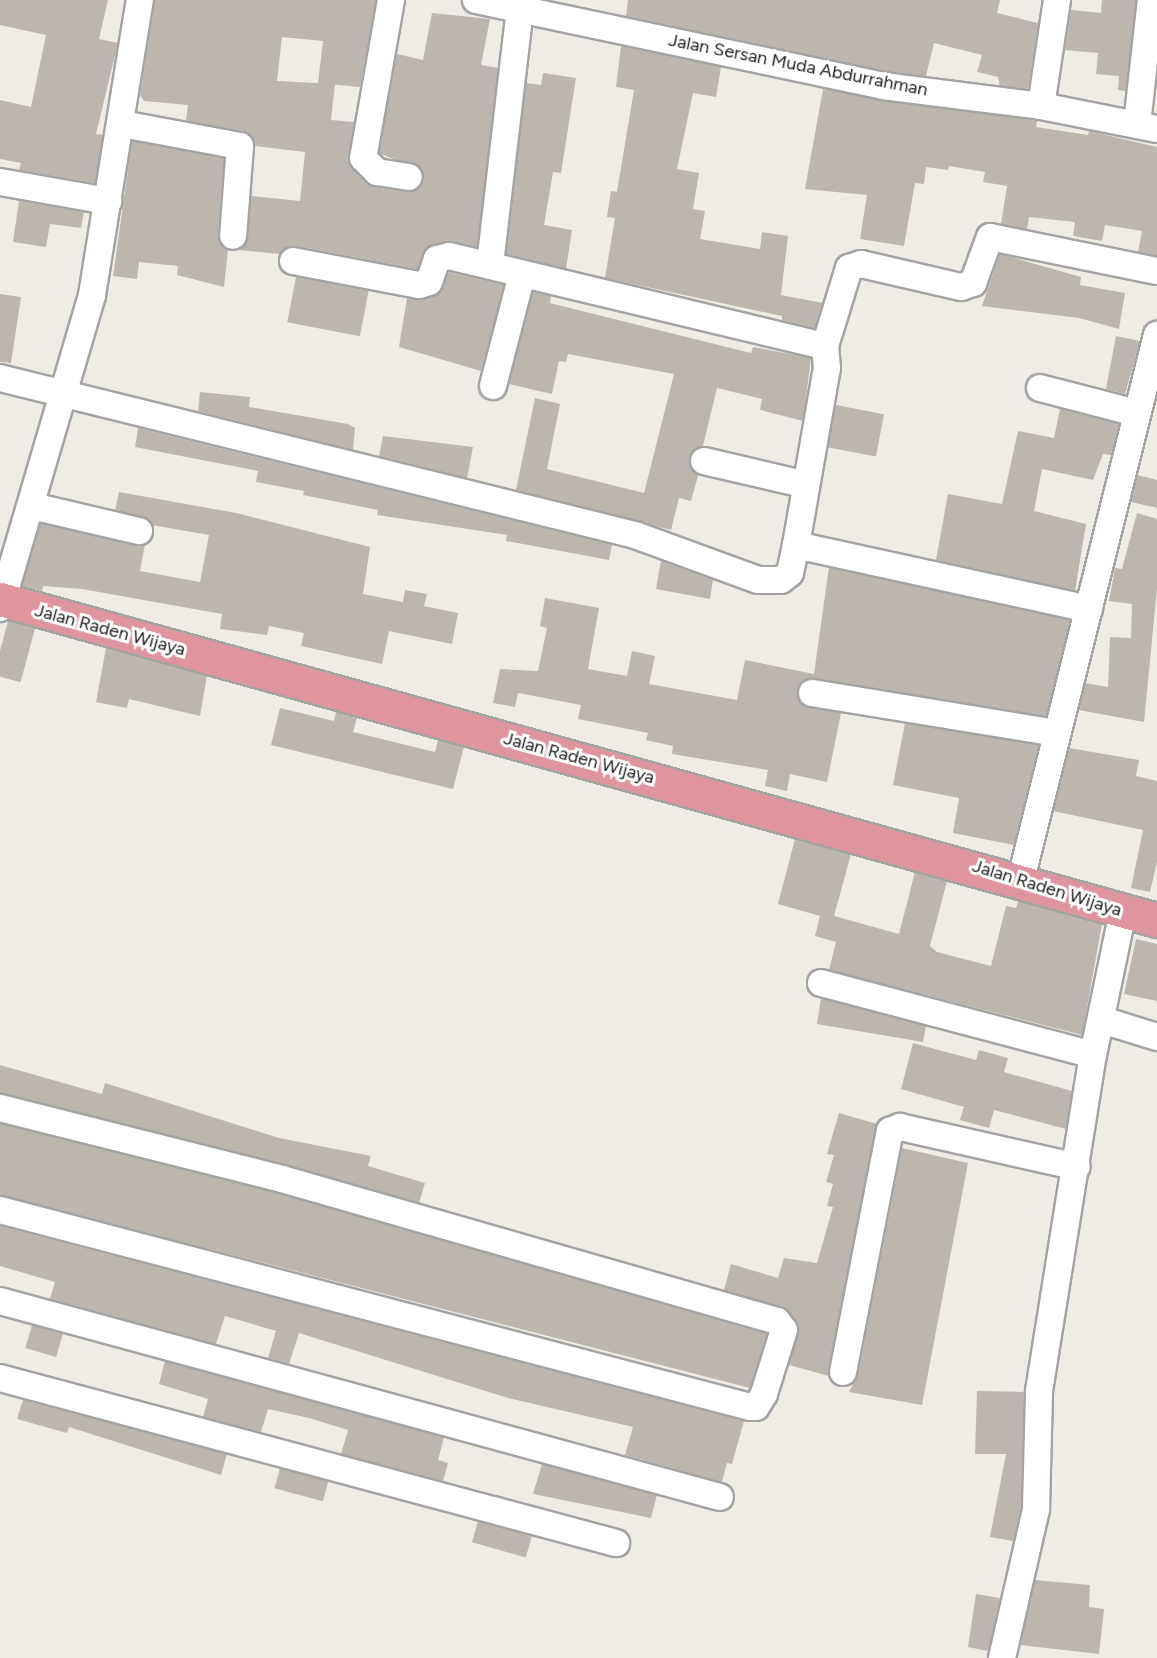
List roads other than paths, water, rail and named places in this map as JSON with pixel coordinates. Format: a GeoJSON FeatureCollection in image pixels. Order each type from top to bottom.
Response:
{"type":"FeatureCollection","features":[{"type":"Feature","properties":{"kind":"highway","name":"Jalan Raden Wijaya"},"geometry":{"type":"LineString","coordinates":[[1,603],[1021,879],[1157,920]]}},
{"type":"Feature","properties":{"kind":"street"},"geometry":{"type":"LineString","coordinates":[[1,603],[32,506],[95,285],[140,0]]}},
{"type":"Feature","properties":{"kind":"street"},"geometry":{"type":"LineString","coordinates":[[391,0],[363,158],[376,172],[409,177]]}},
{"type":"Feature","properties":{"kind":"street","name":"Jalan Sersan Muda Abdurrahman"},"geometry":{"type":"LineString","coordinates":[[476,0],[520,7],[883,86],[1041,106],[1147,127]]}},
{"type":"Feature","properties":{"kind":"street"},"geometry":{"type":"LineString","coordinates":[[1041,106],[1057,0]]}},
{"type":"Feature","properties":{"kind":"street"},"geometry":{"type":"LineString","coordinates":[[1147,127],[1151,0]]}},
{"type":"Feature","properties":{"kind":"street"},"geometry":{"type":"LineString","coordinates":[[490,264],[520,7]]}},
{"type":"Feature","properties":{"kind":"street"},"geometry":{"type":"LineString","coordinates":[[122,124],[240,146],[233,236]]}},
{"type":"Feature","properties":{"kind":"street"},"geometry":{"type":"LineString","coordinates":[[0,182],[108,201]]}},
{"type":"Feature","properties":{"kind":"street"},"geometry":{"type":"LineString","coordinates":[[0,378],[64,397],[255,439],[635,535],[758,580],[781,579],[790,573],[803,484],[827,368],[825,346],[849,268],[861,264],[962,287],[973,283],[990,237],[1157,271]]}},
{"type":"Feature","properties":{"kind":"street"},"geometry":{"type":"LineString","coordinates":[[293,261],[419,285],[429,282],[442,255],[490,264],[522,275],[825,346]]}},
{"type":"Feature","properties":{"kind":"street"},"geometry":{"type":"LineString","coordinates":[[494,386],[522,275]]}},
{"type":"Feature","properties":{"kind":"street"},"geometry":{"type":"LineString","coordinates":[[1021,879],[1157,335]]}},
{"type":"Feature","properties":{"kind":"street"},"geometry":{"type":"LineString","coordinates":[[1041,388],[1137,413]]}},
{"type":"Feature","properties":{"kind":"street"},"geometry":{"type":"LineString","coordinates":[[704,461],[803,484]]}},
{"type":"Feature","properties":{"kind":"street"},"geometry":{"type":"LineString","coordinates":[[32,506],[140,531]]}},
{"type":"Feature","properties":{"kind":"street"},"geometry":{"type":"LineString","coordinates":[[796,544],[1089,609]]}},
{"type":"Feature","properties":{"kind":"street"},"geometry":{"type":"LineString","coordinates":[[812,693],[1056,733]]}},
{"type":"Feature","properties":{"kind":"street"},"geometry":{"type":"LineString","coordinates":[[1002,1658],[1036,1509],[1040,1384],[1094,1055],[1123,911]]}},
{"type":"Feature","properties":{"kind":"street"},"geometry":{"type":"LineString","coordinates":[[821,983],[1094,1055]]}},
{"type":"Feature","properties":{"kind":"street"},"geometry":{"type":"LineString","coordinates":[[1102,1020],[1157,1037]]}},
{"type":"Feature","properties":{"kind":"street"},"geometry":{"type":"LineString","coordinates":[[0,1108],[282,1179],[777,1321],[784,1330],[764,1394],[756,1407],[750,1407],[0,1210]]}},
{"type":"Feature","properties":{"kind":"street"},"geometry":{"type":"LineString","coordinates":[[843,1372],[890,1131],[900,1127],[1077,1167]]}},
{"type":"Feature","properties":{"kind":"street"},"geometry":{"type":"LineString","coordinates":[[0,1301],[720,1497]]}},
{"type":"Feature","properties":{"kind":"street"},"geometry":{"type":"LineString","coordinates":[[0,1378],[616,1543]]}}]}
